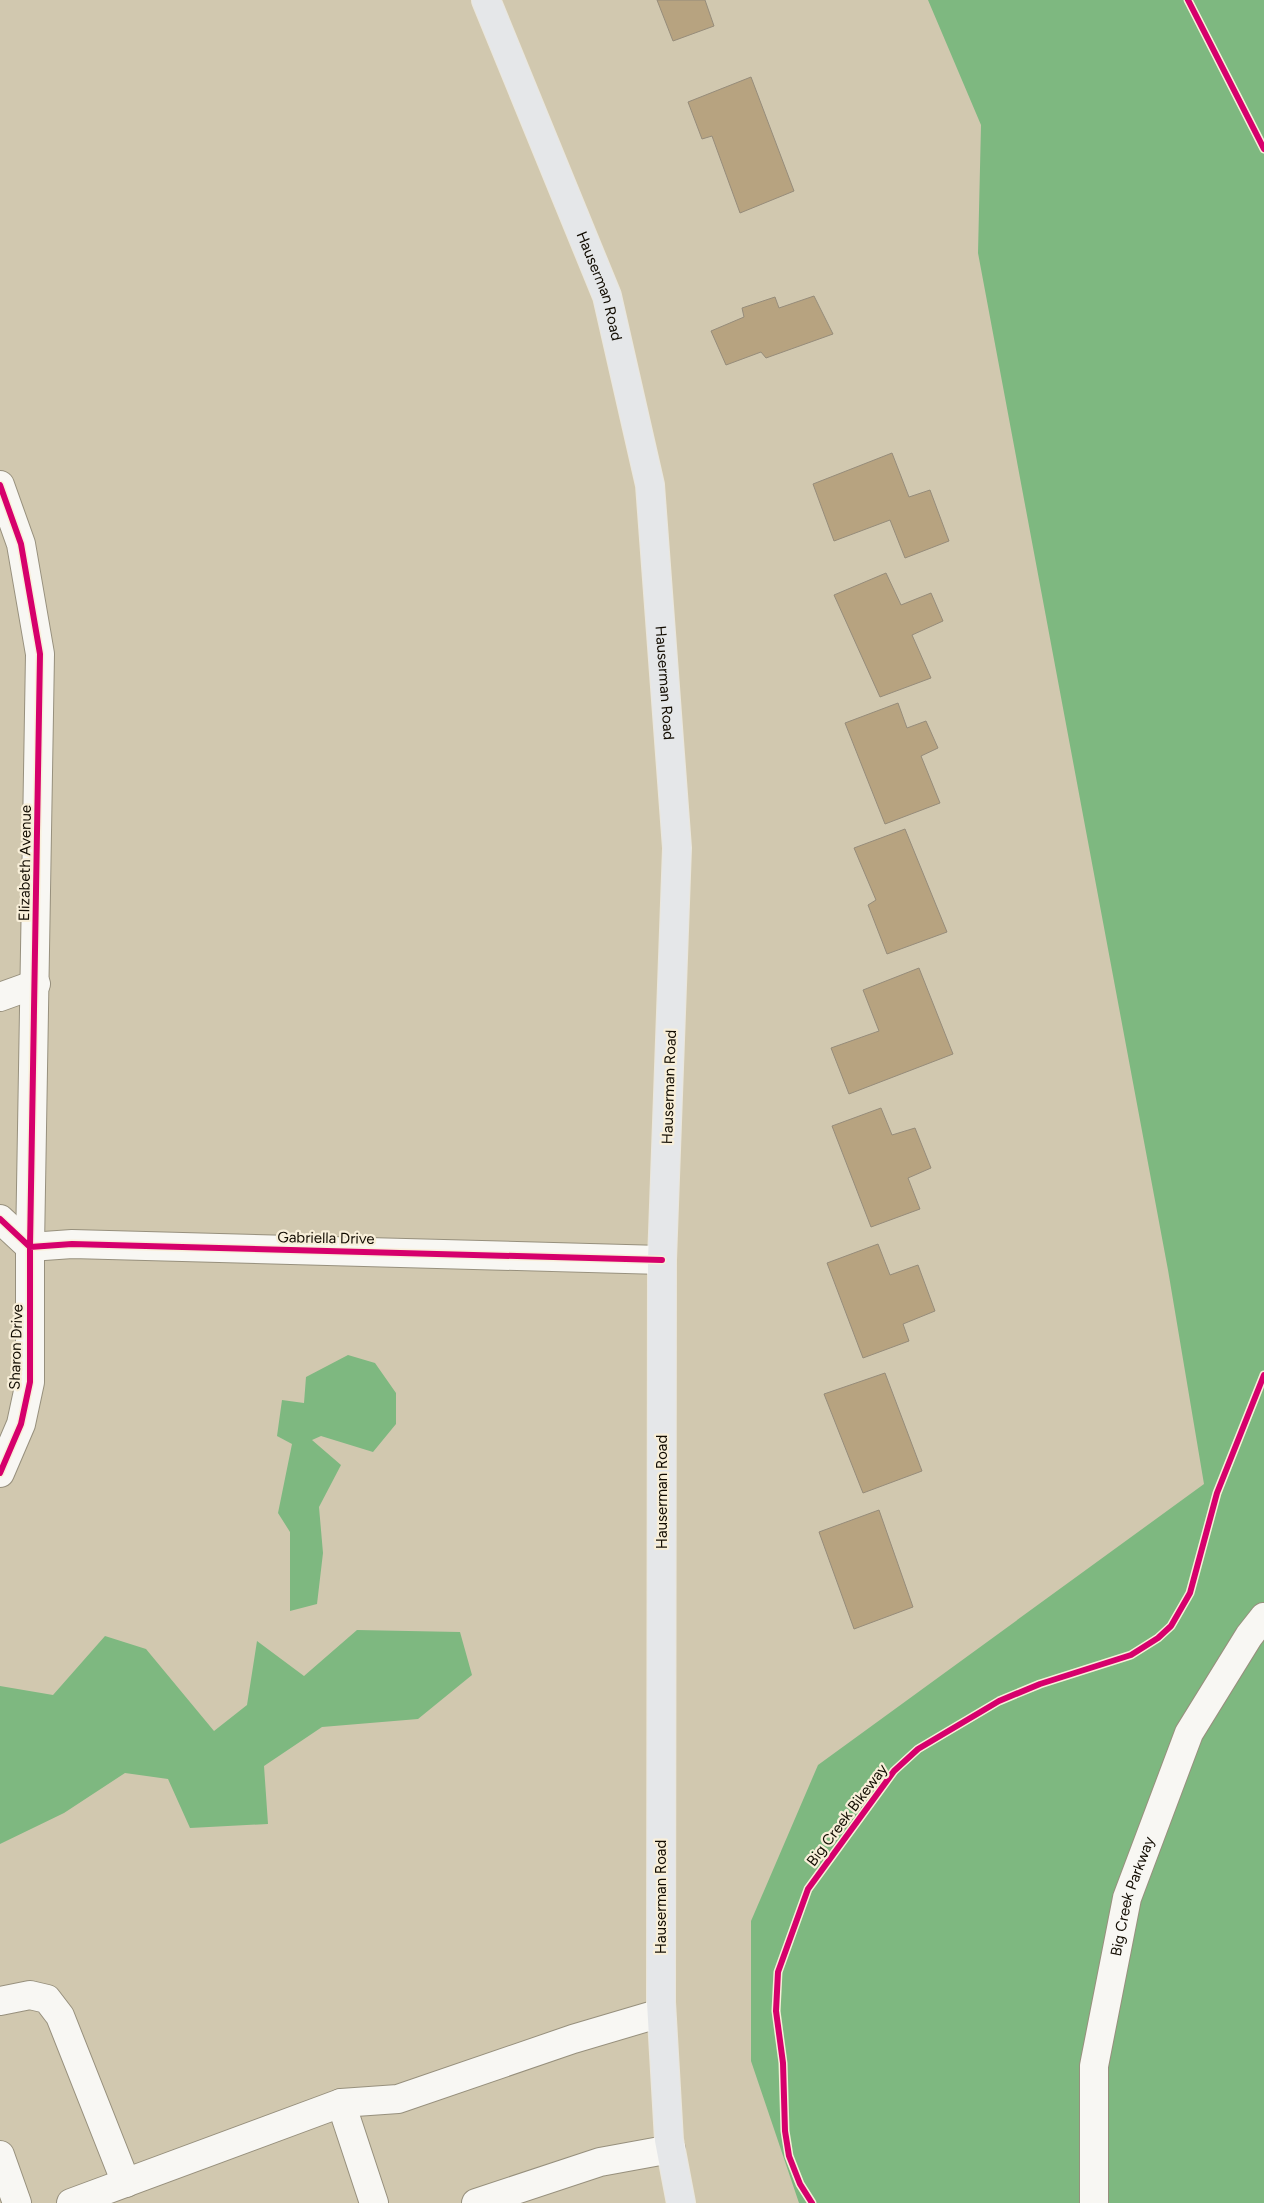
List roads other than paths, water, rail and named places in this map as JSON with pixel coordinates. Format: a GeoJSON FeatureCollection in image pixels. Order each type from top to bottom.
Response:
{"type":"FeatureCollection","features":[{"type":"Feature","properties":{"kind":"main road","name":"Hauserman Road"},"geometry":{"type":"LineString","coordinates":[[486,0],[606,296],[650,485],[677,848],[662,1260],[661,2012],[671,2149],[681,2203]]}},
{"type":"Feature","properties":{"kind":"street","name":"Elizabeth Avenue"},"geometry":{"type":"LineString","coordinates":[[0,484],[21,544],[40,654],[36,984],[30,1247]]}},
{"type":"Feature","properties":{"kind":"street"},"geometry":{"type":"LineString","coordinates":[[0,997],[36,984]]}},
{"type":"Feature","properties":{"kind":"street"},"geometry":{"type":"LineString","coordinates":[[0,1219],[30,1247]]}},
{"type":"Feature","properties":{"kind":"street","name":"Gabriella Drive"},"geometry":{"type":"LineString","coordinates":[[30,1247],[72,1244],[662,1260]]}},
{"type":"Feature","properties":{"kind":"street","name":"Sharon Drive"},"geometry":{"type":"LineString","coordinates":[[0,1473],[21,1424],[30,1382],[30,1247]]}},
{"type":"Feature","properties":{"kind":"street","name":"Big Creek Parkway"},"geometry":{"type":"LineString","coordinates":[[1094,2203],[1094,2066],[1127,1898],[1189,1733],[1249,1636],[1264,1617]]}},
{"type":"Feature","properties":{"kind":"street"},"geometry":{"type":"LineString","coordinates":[[0,2001],[30,1995],[46,1999],[60,2016],[126,2183]]}},
{"type":"Feature","properties":{"kind":"street"},"geometry":{"type":"LineString","coordinates":[[71,2203],[341,2103],[398,2099],[572,2039],[661,2012]]}},
{"type":"Feature","properties":{"kind":"street"},"geometry":{"type":"LineString","coordinates":[[341,2103],[374,2203]]}},
{"type":"Feature","properties":{"kind":"street"},"geometry":{"type":"LineString","coordinates":[[476,2203],[600,2162],[671,2149]]}},
{"type":"Feature","properties":{"kind":"street"},"geometry":{"type":"LineString","coordinates":[[0,2155],[18,2203]]}}]}
